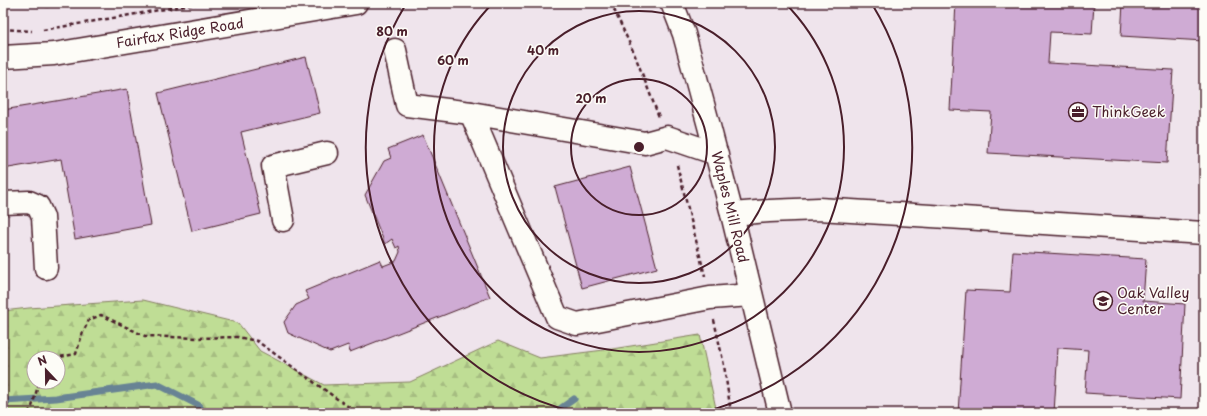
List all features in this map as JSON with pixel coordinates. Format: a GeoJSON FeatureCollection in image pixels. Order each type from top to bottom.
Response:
{"type":"FeatureCollection","features":[{"type":"Feature","properties":{"kind":"main road","name":"Fairfax Ridge Road"},"geometry":{"type":"LineString","coordinates":[[3,57],[54,54],[356,3]]}},
{"type":"Feature","properties":{"kind":"main road","name":"Waples Mill Road"},"geometry":{"type":"LineString","coordinates":[[672,3],[684,34],[717,154],[780,413]]}},
{"type":"Feature","properties":{"kind":"main road"},"geometry":{"type":"LineString","coordinates":[[395,50],[407,105],[471,113],[645,143],[666,138],[717,154]]}},
{"type":"Feature","properties":{"kind":"main road"},"geometry":{"type":"LineString","coordinates":[[471,113],[557,317],[578,324],[710,298],[751,295]]}},
{"type":"Feature","properties":{"kind":"main road"},"geometry":{"type":"LineString","coordinates":[[283,220],[273,166],[327,153]]}},
{"type":"Feature","properties":{"kind":"main road"},"geometry":{"type":"LineString","coordinates":[[3,203],[29,202],[38,206],[43,217],[46,268]]}},
{"type":"Feature","properties":{"kind":"main road"},"geometry":{"type":"LineString","coordinates":[[732,214],[819,209],[1204,232]]}},
{"type":"Feature","properties":{"kind":"path"},"geometry":{"type":"LineString","coordinates":[[3,29],[38,31],[200,3]]}},
{"type":"Feature","properties":{"kind":"path"},"geometry":{"type":"LineString","coordinates":[[611,3],[634,53],[655,105],[679,172],[710,298],[724,365],[731,413]]}},
{"type":"Feature","properties":{"kind":"path"},"geometry":{"type":"LineString","coordinates":[[66,356],[76,354],[83,332],[89,320],[101,315],[145,336],[198,338],[237,337],[257,341],[358,413]]}},
{"type":"Feature","properties":{"kind":"path"},"geometry":{"type":"LineString","coordinates":[[28,413],[32,407],[36,390]]}},
{"type":"Feature","properties":{"kind":"green space"},"geometry":{"type":"Polygon","coordinates":[[[143,300],[238,323],[260,351],[324,385],[410,382],[498,341],[540,358],[612,349],[700,335],[717,413],[3,413],[3,311],[143,300]]]}},
{"type":"Feature","properties":{"kind":"building"},"geometry":{"type":"Polygon","coordinates":[[[34,3],[69,3],[47,7],[34,3]]]}},
{"type":"Feature","properties":{"kind":"building"},"geometry":{"type":"Polygon","coordinates":[[[956,3],[1094,3],[1092,34],[1050,32],[1048,63],[1173,70],[1167,163],[988,153],[991,112],[950,110],[956,3]]]}},
{"type":"Feature","properties":{"kind":"building"},"geometry":{"type":"Polygon","coordinates":[[[1123,3],[1204,3],[1204,41],[1121,36],[1123,3]]]}},
{"type":"Feature","properties":{"kind":"building"},"geometry":{"type":"Polygon","coordinates":[[[306,57],[320,113],[241,132],[261,214],[192,231],[158,93],[306,57]]]}},
{"type":"Feature","properties":{"kind":"building"},"geometry":{"type":"Polygon","coordinates":[[[127,89],[151,225],[75,239],[61,159],[3,169],[3,110],[127,89]]]}},
{"type":"Feature","properties":{"kind":"building"},"geometry":{"type":"Polygon","coordinates":[[[423,135],[490,297],[350,352],[348,345],[330,352],[288,333],[284,322],[296,305],[309,299],[305,291],[380,260],[383,266],[396,261],[400,252],[399,246],[396,248],[392,239],[385,244],[365,195],[384,161],[391,158],[388,149],[423,135]]]}},
{"type":"Feature","properties":{"kind":"building"},"geometry":{"type":"Polygon","coordinates":[[[630,167],[657,268],[582,288],[555,187],[630,167]]]}},
{"type":"Feature","properties":{"kind":"building"},"geometry":{"type":"Polygon","coordinates":[[[1013,251],[1146,259],[1143,301],[1185,304],[1180,399],[1085,393],[1088,350],[1058,348],[1054,413],[958,413],[966,290],[1010,292],[1013,251]]]}},
{"type":"Feature","properties":{"kind":"waterway"},"geometry":{"type":"LineString","coordinates":[[3,401],[56,398],[157,384],[198,405],[204,413]]}},
{"type":"Feature","properties":{"kind":"waterway"},"geometry":{"type":"LineString","coordinates":[[554,413],[574,399]]}},
{"type":"Feature","properties":{"kind":"place","name":"ThinkGeek"},"geometry":{"type":"Point","coordinates":[1078,112]}},
{"type":"Feature","properties":{"kind":"place","name":"Oak Valley Center"},"geometry":{"type":"Point","coordinates":[1103,301]}}]}
